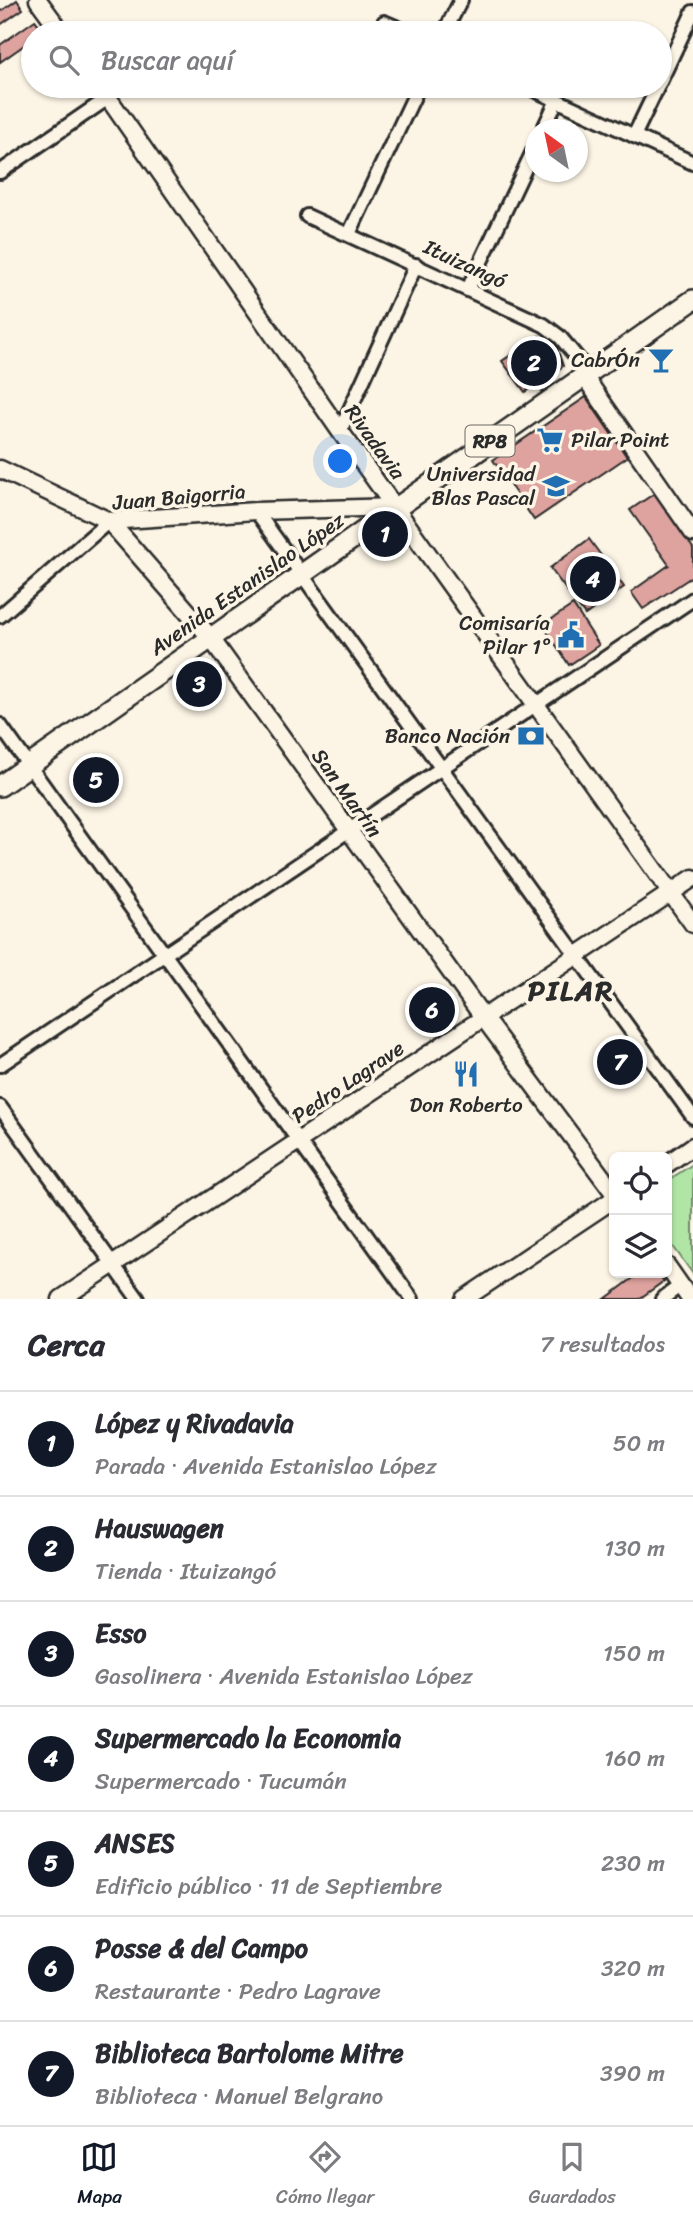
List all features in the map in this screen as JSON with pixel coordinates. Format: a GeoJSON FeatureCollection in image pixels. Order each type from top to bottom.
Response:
{"type":"FeatureCollection","features":[{"type":"Feature","properties":{"kind":"main road","name":"Avenida Estanislao López"},"geometry":{"type":"LineString","coordinates":[[0,786],[693,300]]}},
{"type":"Feature","properties":{"kind":"street"},"geometry":{"type":"LineString","coordinates":[[38,0],[53,21]]}},
{"type":"Feature","properties":{"kind":"street"},"geometry":{"type":"LineString","coordinates":[[450,21],[461,0]]}},
{"type":"Feature","properties":{"kind":"street"},"geometry":{"type":"LineString","coordinates":[[672,56],[693,12]]}},
{"type":"Feature","properties":{"kind":"street"},"geometry":{"type":"LineString","coordinates":[[0,172],[96,98]]}},
{"type":"Feature","properties":{"kind":"street","name":"Rivadavia"},"geometry":{"type":"LineString","coordinates":[[108,98],[340,431],[693,924]]}},
{"type":"Feature","properties":{"kind":"street"},"geometry":{"type":"LineString","coordinates":[[349,234],[413,98]]}},
{"type":"Feature","properties":{"kind":"street"},"geometry":{"type":"LineString","coordinates":[[553,98],[693,163]]}},
{"type":"Feature","properties":{"kind":"street"},"geometry":{"type":"LineString","coordinates":[[634,136],[652,98]]}},
{"type":"Feature","properties":{"kind":"street"},"geometry":{"type":"LineString","coordinates":[[548,119],[557,100]]}},
{"type":"Feature","properties":{"kind":"street"},"geometry":{"type":"LineString","coordinates":[[468,289],[525,168]]}},
{"type":"Feature","properties":{"kind":"street","name":"Ituizangó"},"geometry":{"type":"LineString","coordinates":[[307,216],[554,331],[587,374],[693,533]]}},
{"type":"Feature","properties":{"kind":"street"},"geometry":{"type":"LineString","coordinates":[[340,431],[416,265]]}},
{"type":"Feature","properties":{"kind":"street","name":"San Martín"},"geometry":{"type":"LineString","coordinates":[[0,470],[109,522],[210,637],[348,831],[609,1187]]}},
{"type":"Feature","properties":{"kind":"street","name":"Juan Baigorria"},"geometry":{"type":"LineString","coordinates":[[0,616],[109,522],[256,511],[396,507]]}},
{"type":"Feature","properties":{"kind":"street"},"geometry":{"type":"LineString","coordinates":[[256,511],[693,1117]]}},
{"type":"Feature","properties":{"kind":"street"},"geometry":{"type":"LineString","coordinates":[[0,1065],[693,599]]}},
{"type":"Feature","properties":{"kind":"street"},"geometry":{"type":"LineString","coordinates":[[0,725],[412,1299]]}},
{"type":"Feature","properties":{"kind":"street","name":"Pedro Lagrave"},"geometry":{"type":"LineString","coordinates":[[61,1299],[693,878]]}},
{"type":"Feature","properties":{"kind":"street"},"geometry":{"type":"LineString","coordinates":[[0,1107],[138,1299]]}},
{"type":"Feature","properties":{"kind":"street"},"geometry":{"type":"LineString","coordinates":[[672,1161],[693,1146]]}},
{"type":"Feature","properties":{"kind":"street"},"geometry":{"type":"LineString","coordinates":[[464,1299],[609,1202]]}},
{"type":"Feature","properties":{"kind":"street"},"geometry":{"type":"LineString","coordinates":[[662,1299],[686,1292],[672,1273]]}},
{"type":"Feature","properties":{"kind":"green space"},"geometry":{"type":"Polygon","coordinates":[[[693,1164],[693,1274],[672,1245],[672,1178],[693,1164]]]}},
{"type":"Feature","properties":{"kind":"building"},"geometry":{"type":"Polygon","coordinates":[[[17,0],[23,9],[0,25],[0,12],[17,0]]]}},
{"type":"Feature","properties":{"kind":"building"},"geometry":{"type":"Polygon","coordinates":[[[21,30],[21,47],[0,62],[0,45],[21,30]]]}},
{"type":"Feature","properties":{"kind":"building"},"geometry":{"type":"Polygon","coordinates":[[[539,336],[556,345],[563,366],[525,392],[502,361],[539,336]]]}},
{"type":"Feature","properties":{"kind":"building"},"geometry":{"type":"Polygon","coordinates":[[[586,397],[627,457],[534,520],[493,460],[586,397]]]}},
{"type":"Feature","properties":{"kind":"building"},"geometry":{"type":"Polygon","coordinates":[[[655,493],[693,548],[693,576],[643,609],[631,592],[669,565],[630,510],[655,493]]]}},
{"type":"Feature","properties":{"kind":"building"},"geometry":{"type":"Polygon","coordinates":[[[589,539],[624,587],[585,615],[550,568],[589,539]]]}},
{"type":"Feature","properties":{"kind":"building","name":"Comisaría Pilar 1°"},"geometry":{"type":"Polygon","coordinates":[[[573,605],[599,645],[569,665],[543,625],[573,605]]]}},
{"type":"Feature","properties":{"kind":"building"},"geometry":{"type":"Polygon","coordinates":[[[633,1278],[661,1278],[664,1281],[639,1299],[605,1299],[633,1278]]]}},
{"type":"Feature","properties":{"kind":"place","name":"CabrÓn"},"geometry":{"type":"Point","coordinates":[661,360]}},
{"type":"Feature","properties":{"kind":"place","name":"Hauswagen"},"geometry":{"type":"Point","coordinates":[534,363]}},
{"type":"Feature","properties":{"kind":"place","name":"Pilar Point"},"geometry":{"type":"Point","coordinates":[550,440]}},
{"type":"Feature","properties":{"kind":"place","name":"Universidad Blas Pascal"},"geometry":{"type":"Point","coordinates":[556,486]}},
{"type":"Feature","properties":{"kind":"place","name":"López y Rivadavia"},"geometry":{"type":"Point","coordinates":[385,534]}},
{"type":"Feature","properties":{"kind":"place","name":"Supermercado la Economia"},"geometry":{"type":"Point","coordinates":[593,579]}},
{"type":"Feature","properties":{"kind":"place","name":"Comisaría Pilar 1°"},"geometry":{"type":"Point","coordinates":[571,635]}},
{"type":"Feature","properties":{"kind":"place","name":"Esso"},"geometry":{"type":"Point","coordinates":[199,684]}},
{"type":"Feature","properties":{"kind":"place","name":"Banco Nación"},"geometry":{"type":"Point","coordinates":[531,736]}},
{"type":"Feature","properties":{"kind":"place","name":"ANSES"},"geometry":{"type":"Point","coordinates":[96,780]}},
{"type":"Feature","properties":{"kind":"place","name":"Posse & del Campo"},"geometry":{"type":"Point","coordinates":[432,1010]}},
{"type":"Feature","properties":{"kind":"place","name":"Biblioteca Bartolome Mitre"},"geometry":{"type":"Point","coordinates":[620,1062]}},
{"type":"Feature","properties":{"kind":"place","name":"Don Roberto"},"geometry":{"type":"Point","coordinates":[466,1074]}},
{"type":"Feature","properties":{"kind":"district","name":"PILAR"},"geometry":{"type":"Point","coordinates":[571,990]}}]}
